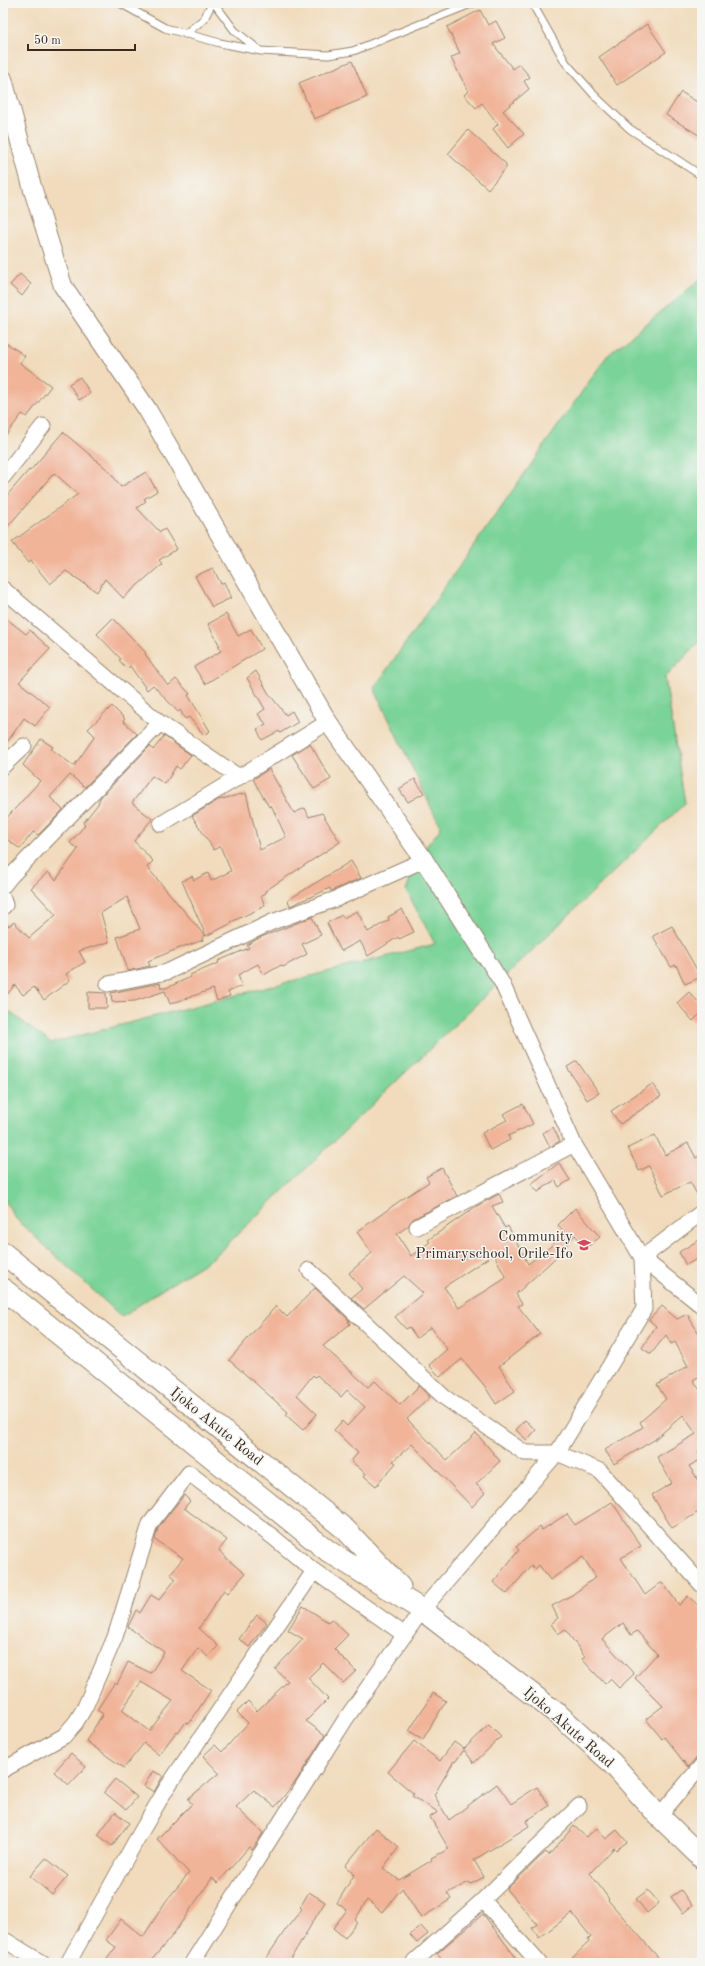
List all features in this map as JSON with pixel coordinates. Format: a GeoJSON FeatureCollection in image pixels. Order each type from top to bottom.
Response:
{"type":"FeatureCollection","features":[{"type":"Feature","properties":{"kind":"main road","name":"Ijoko Akute Road"},"geometry":{"type":"LineString","coordinates":[[3,1253],[346,1530],[422,1610]]}},
{"type":"Feature","properties":{"kind":"main road","name":"Ijoko Akute Road"},"geometry":{"type":"LineString","coordinates":[[3,1289],[328,1551],[422,1610],[559,1715],[611,1762],[659,1816],[702,1858]]}},
{"type":"Feature","properties":{"kind":"street"},"geometry":{"type":"LineString","coordinates":[[3,79],[33,190],[63,286],[147,409],[328,722],[424,860],[502,983],[574,1144],[642,1258],[702,1306]]}},
{"type":"Feature","properties":{"kind":"street"},"geometry":{"type":"LineString","coordinates":[[3,478],[43,426]]}},
{"type":"Feature","properties":{"kind":"street"},"geometry":{"type":"LineString","coordinates":[[3,589],[160,723],[239,777]]}},
{"type":"Feature","properties":{"kind":"street"},"geometry":{"type":"LineString","coordinates":[[161,824],[328,722]]}},
{"type":"Feature","properties":{"kind":"street"},"geometry":{"type":"LineString","coordinates":[[6,877],[160,723]]}},
{"type":"Feature","properties":{"kind":"street"},"geometry":{"type":"LineString","coordinates":[[3,766],[24,746]]}},
{"type":"Feature","properties":{"kind":"street"},"geometry":{"type":"LineString","coordinates":[[108,984],[167,972],[272,922],[336,899],[424,860]]}},
{"type":"Feature","properties":{"kind":"street"},"geometry":{"type":"LineString","coordinates":[[3,899],[5,905],[3,907]]}},
{"type":"Feature","properties":{"kind":"street"},"geometry":{"type":"LineString","coordinates":[[417,1227],[574,1144]]}},
{"type":"Feature","properties":{"kind":"street"},"geometry":{"type":"LineString","coordinates":[[642,1258],[702,1212]]}},
{"type":"Feature","properties":{"kind":"street"},"geometry":{"type":"LineString","coordinates":[[192,1963],[345,1720],[422,1610],[557,1453],[644,1309],[642,1258]]}},
{"type":"Feature","properties":{"kind":"street"},"geometry":{"type":"LineString","coordinates":[[309,1270],[444,1397],[525,1453],[557,1453],[600,1472],[702,1585]]}},
{"type":"Feature","properties":{"kind":"street"},"geometry":{"type":"LineString","coordinates":[[3,1770],[64,1736],[76,1722],[85,1707],[115,1636],[150,1524],[189,1473],[314,1570],[405,1635]]}},
{"type":"Feature","properties":{"kind":"street"},"geometry":{"type":"LineString","coordinates":[[68,1963],[166,1789],[314,1570]]}},
{"type":"Feature","properties":{"kind":"street"},"geometry":{"type":"LineString","coordinates":[[659,1816],[702,1766]]}},
{"type":"Feature","properties":{"kind":"street"},"geometry":{"type":"LineString","coordinates":[[413,1963],[483,1900],[579,1806]]}},
{"type":"Feature","properties":{"kind":"street"},"geometry":{"type":"LineString","coordinates":[[483,1900],[539,1963]]}},
{"type":"Feature","properties":{"kind":"street"},"geometry":{"type":"LineString","coordinates":[[3,1939],[42,1963]]}},
{"type":"Feature","properties":{"kind":"lane"},"geometry":{"type":"LineString","coordinates":[[120,3],[165,28],[220,43],[260,51],[328,54],[353,50],[473,3]]}},
{"type":"Feature","properties":{"kind":"lane"},"geometry":{"type":"LineString","coordinates":[[185,34],[204,19],[213,3],[235,31],[260,51]]}},
{"type":"Feature","properties":{"kind":"lane"},"geometry":{"type":"LineString","coordinates":[[532,3],[566,63],[597,98],[630,129],[702,176]]}},
{"type":"Feature","properties":{"kind":"green space"},"geometry":{"type":"Polygon","coordinates":[[[702,278],[702,639],[665,678],[685,803],[214,1257],[155,1294],[122,1317],[16,1219],[3,1197],[3,1007],[51,1043],[435,944],[406,890],[419,855],[441,828],[374,688],[607,356],[702,278]]]}},
{"type":"Feature","properties":{"kind":"building"},"geometry":{"type":"Polygon","coordinates":[[[480,10],[488,25],[496,21],[505,38],[493,44],[513,69],[519,64],[530,77],[524,81],[529,89],[503,111],[524,134],[508,148],[493,129],[498,124],[482,103],[476,108],[464,95],[468,91],[451,58],[460,53],[447,27],[480,10]]]}},
{"type":"Feature","properties":{"kind":"building"},"geometry":{"type":"Polygon","coordinates":[[[647,24],[666,52],[617,85],[599,57],[647,24]]]}},
{"type":"Feature","properties":{"kind":"building"},"geometry":{"type":"Polygon","coordinates":[[[352,61],[367,97],[314,119],[299,83],[352,61]]]}},
{"type":"Feature","properties":{"kind":"building"},"geometry":{"type":"Polygon","coordinates":[[[681,92],[702,105],[702,137],[666,115],[681,92]]]}},
{"type":"Feature","properties":{"kind":"building"},"geometry":{"type":"Polygon","coordinates":[[[468,130],[506,164],[506,168],[488,189],[448,154],[468,130]]]}},
{"type":"Feature","properties":{"kind":"building"},"geometry":{"type":"Polygon","coordinates":[[[20,274],[31,284],[22,296],[10,285],[20,274]]]}},
{"type":"Feature","properties":{"kind":"building"},"geometry":{"type":"Polygon","coordinates":[[[3,341],[25,356],[20,363],[51,386],[27,417],[22,414],[3,439],[3,341]]]}},
{"type":"Feature","properties":{"kind":"building"},"geometry":{"type":"Polygon","coordinates":[[[80,377],[90,393],[79,400],[69,384],[80,377]]]}},
{"type":"Feature","properties":{"kind":"building"},"geometry":{"type":"Polygon","coordinates":[[[63,432],[109,471],[121,487],[146,472],[157,491],[144,499],[146,501],[137,508],[160,532],[165,529],[177,549],[159,560],[162,564],[123,598],[105,579],[97,592],[66,571],[50,584],[31,561],[28,563],[12,542],[78,494],[54,473],[3,532],[3,500],[63,432]]]}},
{"type":"Feature","properties":{"kind":"building"},"geometry":{"type":"Polygon","coordinates":[[[213,568],[221,584],[224,582],[231,598],[212,607],[195,576],[213,568]]]}},
{"type":"Feature","properties":{"kind":"building"},"geometry":{"type":"Polygon","coordinates":[[[226,614],[238,636],[251,629],[262,649],[205,684],[194,667],[221,651],[218,646],[220,646],[208,624],[226,614]]]}},
{"type":"Feature","properties":{"kind":"building"},"geometry":{"type":"Polygon","coordinates":[[[3,616],[26,634],[30,630],[50,649],[19,682],[50,707],[35,726],[24,718],[3,748],[3,616]]]}},
{"type":"Feature","properties":{"kind":"building"},"geometry":{"type":"Polygon","coordinates":[[[113,618],[146,653],[145,654],[168,686],[176,679],[190,694],[188,695],[210,731],[204,735],[189,717],[185,719],[180,710],[178,712],[153,685],[147,690],[130,666],[127,669],[119,660],[121,659],[97,634],[113,618]]]}},
{"type":"Feature","properties":{"kind":"building"},"geometry":{"type":"Polygon","coordinates":[[[256,671],[269,694],[286,715],[292,711],[298,722],[280,733],[279,731],[262,740],[257,729],[266,724],[258,714],[265,709],[247,678],[256,671]]]}},
{"type":"Feature","properties":{"kind":"building"},"geometry":{"type":"Polygon","coordinates":[[[112,706],[125,719],[123,721],[137,734],[85,787],[70,775],[50,797],[63,810],[38,835],[33,832],[20,849],[3,836],[3,822],[40,781],[23,765],[41,739],[53,747],[51,749],[74,766],[95,736],[88,729],[112,706]]]}},
{"type":"Feature","properties":{"kind":"building"},"geometry":{"type":"Polygon","coordinates":[[[164,736],[191,755],[180,769],[176,766],[165,784],[152,776],[132,803],[152,819],[134,841],[153,861],[147,867],[205,936],[202,938],[203,940],[148,961],[150,966],[128,971],[117,937],[140,929],[127,897],[101,913],[109,942],[79,951],[85,962],[66,974],[70,980],[44,1000],[34,987],[23,995],[15,985],[3,999],[3,921],[9,926],[14,922],[29,938],[56,915],[31,888],[48,872],[56,880],[78,849],[70,843],[85,825],[83,823],[98,804],[100,798],[150,746],[153,750],[164,736]]]}},
{"type":"Feature","properties":{"kind":"building"},"geometry":{"type":"Polygon","coordinates":[[[310,744],[331,779],[314,789],[292,755],[310,744]]]}},
{"type":"Feature","properties":{"kind":"building"},"geometry":{"type":"Polygon","coordinates":[[[269,769],[294,813],[305,808],[309,817],[322,813],[340,842],[265,891],[266,893],[261,896],[265,906],[206,936],[182,881],[192,876],[194,880],[208,873],[211,881],[231,871],[220,846],[214,850],[192,816],[218,800],[246,793],[260,850],[286,837],[271,805],[269,807],[253,779],[269,769]]]}},
{"type":"Feature","properties":{"kind":"building"},"geometry":{"type":"Polygon","coordinates":[[[415,779],[424,793],[408,802],[399,789],[415,779]]]}},
{"type":"Feature","properties":{"kind":"building"},"geometry":{"type":"Polygon","coordinates":[[[351,861],[361,878],[331,891],[330,888],[290,906],[288,900],[351,861]]]}},
{"type":"Feature","properties":{"kind":"building"},"geometry":{"type":"Polygon","coordinates":[[[402,909],[414,932],[399,939],[398,937],[368,956],[360,941],[341,951],[327,923],[342,915],[343,918],[357,911],[368,932],[389,920],[388,917],[402,909]]]}},
{"type":"Feature","properties":{"kind":"building"},"geometry":{"type":"Polygon","coordinates":[[[312,917],[321,935],[302,944],[307,954],[283,967],[281,965],[264,975],[258,964],[238,975],[242,986],[228,992],[230,996],[217,1001],[213,989],[170,1004],[165,991],[135,1001],[112,1002],[111,993],[160,983],[161,988],[166,988],[191,977],[190,975],[219,963],[218,961],[249,948],[247,945],[259,938],[312,917]]]}},
{"type":"Feature","properties":{"kind":"building"},"geometry":{"type":"Polygon","coordinates":[[[672,926],[701,977],[685,984],[676,965],[671,967],[653,936],[672,926]]]}},
{"type":"Feature","properties":{"kind":"building"},"geometry":{"type":"Polygon","coordinates":[[[88,992],[106,993],[107,1008],[88,1008],[88,992]]]}},
{"type":"Feature","properties":{"kind":"building"},"geometry":{"type":"Polygon","coordinates":[[[689,992],[702,1006],[702,1012],[693,1021],[677,1003],[689,992]]]}},
{"type":"Feature","properties":{"kind":"building"},"geometry":{"type":"Polygon","coordinates":[[[577,1061],[599,1093],[587,1100],[567,1067],[577,1061]]]}},
{"type":"Feature","properties":{"kind":"building"},"geometry":{"type":"Polygon","coordinates":[[[652,1084],[661,1096],[620,1124],[611,1111],[652,1084]]]}},
{"type":"Feature","properties":{"kind":"building"},"geometry":{"type":"Polygon","coordinates":[[[523,1104],[533,1124],[508,1136],[510,1140],[490,1150],[482,1133],[507,1120],[503,1114],[523,1104]]]}},
{"type":"Feature","properties":{"kind":"building"},"geometry":{"type":"Polygon","coordinates":[[[553,1127],[560,1141],[550,1147],[543,1133],[553,1127]]]}},
{"type":"Feature","properties":{"kind":"building"},"geometry":{"type":"Polygon","coordinates":[[[655,1135],[665,1155],[688,1143],[696,1158],[702,1154],[702,1203],[690,1182],[663,1195],[649,1166],[639,1171],[628,1148],[655,1135]]]}},
{"type":"Feature","properties":{"kind":"building"},"geometry":{"type":"Polygon","coordinates":[[[559,1163],[570,1180],[559,1187],[555,1180],[538,1192],[531,1184],[559,1163]]]}},
{"type":"Feature","properties":{"kind":"building"},"geometry":{"type":"Polygon","coordinates":[[[442,1168],[457,1196],[413,1219],[408,1226],[397,1234],[411,1256],[430,1242],[428,1240],[475,1207],[499,1194],[503,1202],[492,1206],[505,1228],[508,1226],[528,1264],[550,1247],[564,1232],[558,1225],[575,1208],[600,1237],[586,1248],[575,1235],[553,1260],[516,1294],[522,1304],[518,1306],[540,1334],[499,1366],[515,1391],[496,1404],[484,1385],[462,1359],[440,1377],[429,1365],[447,1349],[431,1327],[417,1338],[409,1327],[406,1329],[395,1317],[423,1293],[404,1276],[364,1309],[351,1298],[362,1289],[349,1273],[372,1253],[357,1232],[429,1182],[426,1177],[442,1168]],[[494,1254],[444,1287],[459,1308],[506,1278],[494,1254]]]}},
{"type":"Feature","properties":{"kind":"building"},"geometry":{"type":"Polygon","coordinates":[[[702,1238],[702,1256],[686,1265],[679,1252],[702,1238]]]}},
{"type":"Feature","properties":{"kind":"building"},"geometry":{"type":"Polygon","coordinates":[[[315,1288],[350,1321],[348,1321],[350,1324],[323,1346],[368,1387],[375,1381],[400,1405],[419,1386],[430,1397],[407,1419],[447,1460],[476,1433],[500,1461],[476,1484],[485,1493],[472,1507],[412,1444],[393,1461],[396,1463],[376,1486],[364,1476],[366,1474],[351,1461],[358,1453],[334,1430],[342,1421],[347,1426],[365,1407],[347,1390],[341,1397],[317,1375],[315,1377],[313,1375],[297,1395],[317,1414],[303,1430],[286,1415],[288,1412],[229,1360],[276,1306],[287,1317],[315,1288]]]}},
{"type":"Feature","properties":{"kind":"building"},"geometry":{"type":"Polygon","coordinates":[[[662,1306],[677,1319],[687,1314],[698,1332],[702,1330],[702,1375],[693,1380],[702,1393],[702,1448],[698,1451],[702,1459],[689,1466],[702,1486],[702,1510],[672,1528],[652,1495],[672,1483],[657,1457],[696,1434],[683,1415],[654,1440],[614,1464],[605,1450],[643,1427],[640,1422],[666,1399],[657,1385],[688,1366],[675,1342],[671,1344],[666,1335],[651,1354],[642,1348],[656,1326],[649,1320],[662,1306]]]}},
{"type":"Feature","properties":{"kind":"building"},"geometry":{"type":"Polygon","coordinates":[[[525,1420],[536,1430],[527,1440],[516,1430],[525,1420]]]}},
{"type":"Feature","properties":{"kind":"building"},"geometry":{"type":"Polygon","coordinates":[[[184,1495],[190,1501],[184,1508],[227,1540],[219,1550],[245,1574],[228,1593],[224,1590],[199,1628],[218,1646],[208,1657],[198,1648],[182,1671],[211,1690],[189,1724],[186,1722],[178,1733],[176,1732],[159,1755],[144,1743],[124,1768],[86,1741],[103,1714],[97,1710],[115,1682],[117,1684],[128,1662],[151,1673],[164,1652],[128,1627],[136,1610],[140,1613],[151,1595],[159,1600],[176,1579],[170,1574],[183,1558],[155,1540],[158,1528],[184,1495]],[[141,1682],[122,1710],[149,1731],[173,1701],[141,1682]]]}},
{"type":"Feature","properties":{"kind":"building"},"geometry":{"type":"Polygon","coordinates":[[[612,1502],[641,1546],[621,1558],[645,1595],[662,1582],[679,1605],[688,1596],[702,1609],[702,1756],[695,1759],[688,1767],[664,1737],[662,1739],[646,1719],[663,1706],[635,1678],[657,1654],[637,1631],[631,1635],[623,1623],[602,1639],[634,1674],[619,1688],[610,1679],[605,1684],[582,1659],[585,1657],[565,1629],[558,1634],[551,1624],[558,1618],[552,1606],[572,1595],[596,1577],[583,1557],[550,1580],[539,1565],[535,1569],[531,1565],[507,1594],[493,1582],[519,1550],[516,1547],[540,1527],[542,1530],[567,1514],[575,1525],[612,1502]]]}},
{"type":"Feature","properties":{"kind":"building"},"geometry":{"type":"Polygon","coordinates":[[[303,1606],[328,1622],[331,1619],[348,1635],[334,1649],[356,1671],[343,1683],[323,1663],[308,1678],[328,1699],[306,1721],[325,1735],[296,1781],[275,1807],[254,1790],[236,1807],[263,1833],[252,1850],[249,1847],[218,1883],[212,1878],[172,1936],[149,1963],[104,1963],[116,1947],[106,1940],[121,1919],[143,1937],[166,1901],[189,1873],[157,1839],[192,1804],[188,1799],[219,1773],[203,1756],[215,1745],[222,1752],[248,1723],[237,1712],[248,1701],[257,1711],[288,1681],[275,1669],[303,1639],[288,1630],[303,1606]]]}},
{"type":"Feature","properties":{"kind":"building"},"geometry":{"type":"Polygon","coordinates":[[[257,1615],[267,1623],[249,1647],[239,1639],[257,1615]]]}},
{"type":"Feature","properties":{"kind":"building"},"geometry":{"type":"Polygon","coordinates":[[[433,1693],[446,1701],[423,1739],[409,1731],[433,1693]]]}},
{"type":"Feature","properties":{"kind":"building"},"geometry":{"type":"Polygon","coordinates":[[[489,1725],[501,1737],[474,1763],[464,1750],[455,1762],[454,1761],[434,1795],[449,1820],[497,1784],[511,1804],[537,1787],[549,1806],[526,1821],[529,1826],[474,1860],[484,1877],[471,1884],[469,1882],[447,1893],[451,1899],[434,1910],[421,1918],[402,1888],[382,1912],[367,1900],[355,1920],[357,1922],[345,1938],[333,1928],[347,1910],[337,1903],[354,1875],[345,1866],[376,1828],[399,1847],[383,1868],[399,1880],[432,1860],[431,1858],[449,1849],[430,1817],[438,1812],[412,1796],[414,1794],[388,1772],[414,1741],[440,1761],[454,1742],[464,1749],[489,1725]]]}},
{"type":"Feature","properties":{"kind":"building"},"geometry":{"type":"Polygon","coordinates":[[[71,1753],[86,1767],[69,1785],[54,1772],[71,1753]]]}},
{"type":"Feature","properties":{"kind":"building"},"geometry":{"type":"Polygon","coordinates":[[[153,1771],[163,1776],[154,1792],[144,1786],[153,1771]]]}},
{"type":"Feature","properties":{"kind":"building"},"geometry":{"type":"Polygon","coordinates":[[[115,1779],[137,1797],[126,1810],[104,1792],[115,1779]]]}},
{"type":"Feature","properties":{"kind":"building"},"geometry":{"type":"Polygon","coordinates":[[[115,1812],[129,1823],[112,1846],[98,1835],[115,1812]]]}},
{"type":"Feature","properties":{"kind":"building"},"geometry":{"type":"Polygon","coordinates":[[[574,1826],[586,1837],[597,1828],[606,1839],[617,1830],[627,1842],[616,1850],[614,1848],[590,1873],[609,1899],[608,1900],[663,1963],[602,1963],[597,1958],[592,1963],[567,1963],[589,1942],[588,1940],[591,1937],[572,1913],[539,1938],[532,1928],[537,1924],[507,1889],[546,1852],[549,1855],[574,1826]]]}},
{"type":"Feature","properties":{"kind":"building"},"geometry":{"type":"Polygon","coordinates":[[[46,1858],[68,1876],[52,1895],[30,1876],[46,1858]]]}},
{"type":"Feature","properties":{"kind":"building"},"geometry":{"type":"Polygon","coordinates":[[[648,1890],[659,1903],[647,1913],[636,1899],[648,1890]]]}},
{"type":"Feature","properties":{"kind":"building"},"geometry":{"type":"Polygon","coordinates":[[[681,1890],[692,1906],[683,1913],[671,1897],[681,1890]]]}},
{"type":"Feature","properties":{"kind":"building"},"geometry":{"type":"Polygon","coordinates":[[[309,1892],[325,1902],[288,1963],[263,1963],[286,1929],[302,1909],[300,1907],[309,1892]]]}},
{"type":"Feature","properties":{"kind":"building"},"geometry":{"type":"Polygon","coordinates":[[[483,1914],[520,1963],[444,1963],[437,1953],[483,1914]]]}},
{"type":"Feature","properties":{"kind":"building"},"geometry":{"type":"Polygon","coordinates":[[[421,1926],[428,1934],[417,1943],[410,1935],[421,1926]]]}},
{"type":"Feature","properties":{"kind":"place","name":"Community Primaryschool, Orile-Ifo"},"geometry":{"type":"Point","coordinates":[584,1245]}}]}
